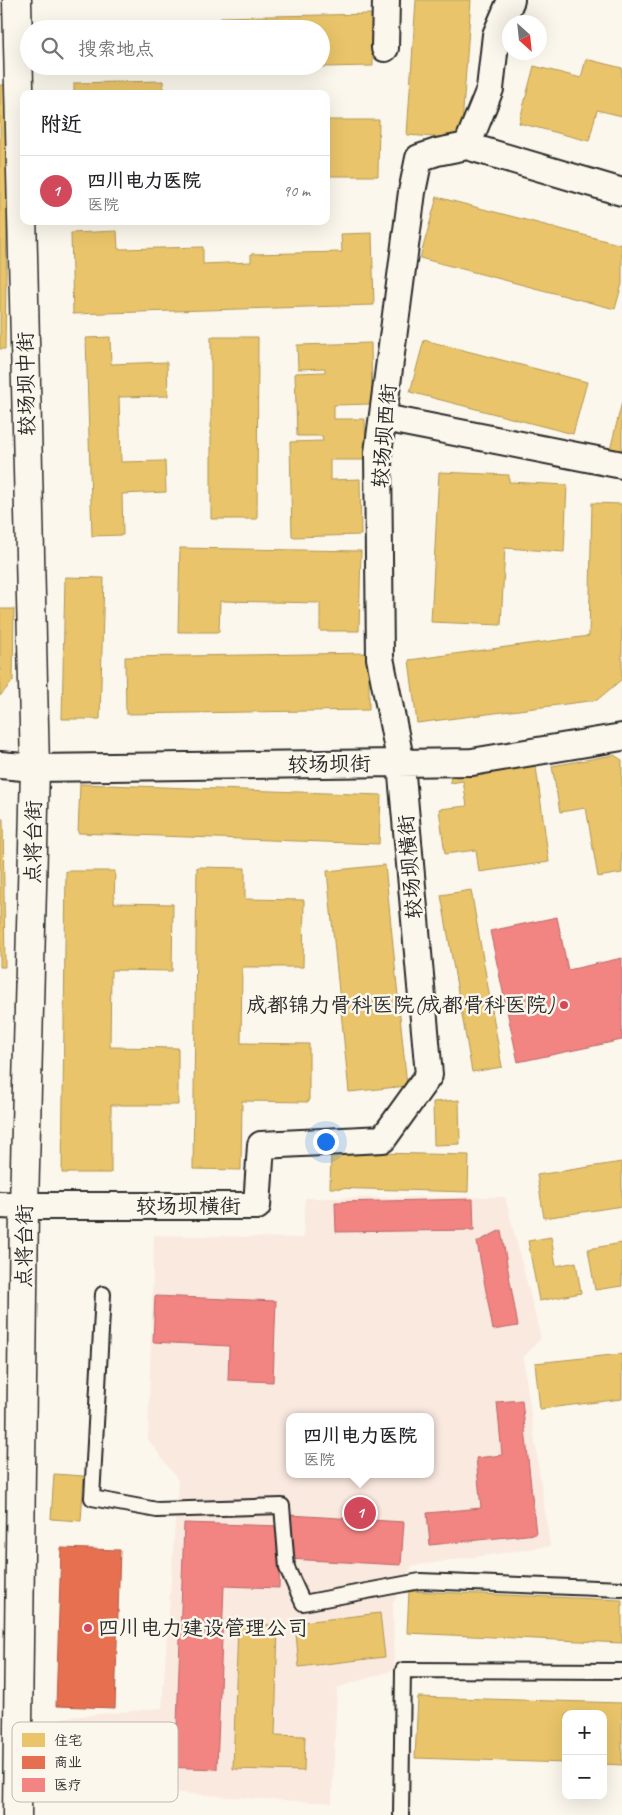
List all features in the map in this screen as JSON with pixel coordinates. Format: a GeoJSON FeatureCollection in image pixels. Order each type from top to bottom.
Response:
{"type":"FeatureCollection","features":[{"type":"Feature","properties":{"kind":"street","name":"较场坝中街"},"geometry":{"type":"LineString","coordinates":[[17,0],[9,63],[35,768]]}},
{"type":"Feature","properties":{"kind":"street"},"geometry":{"type":"LineString","coordinates":[[385,48],[386,0]]}},
{"type":"Feature","properties":{"kind":"street"},"geometry":{"type":"LineString","coordinates":[[511,0],[496,35],[490,88],[467,146],[622,192]]}},
{"type":"Feature","properties":{"kind":"street","name":"较场坝西街"},"geometry":{"type":"LineString","coordinates":[[401,764],[380,658],[378,453],[412,192],[420,158],[437,152],[467,146]]}},
{"type":"Feature","properties":{"kind":"street"},"geometry":{"type":"LineString","coordinates":[[384,418],[622,465]]}},
{"type":"Feature","properties":{"kind":"street","name":"较场坝街"},"geometry":{"type":"LineString","coordinates":[[0,765],[35,768],[472,762],[622,737]]}},
{"type":"Feature","properties":{"kind":"street","name":"较场坝横街"},"geometry":{"type":"LineString","coordinates":[[12,1206],[257,1206],[261,1145],[383,1139],[429,1075],[401,764]]}},
{"type":"Feature","properties":{"kind":"street","name":"点将台街"},"geometry":{"type":"LineString","coordinates":[[16,1722],[12,1206],[35,768]]}},
{"type":"Feature","properties":{"kind":"street","name":"点将台街"},"geometry":{"type":"LineString","coordinates":[[17,1802],[17,1815]]}},
{"type":"Feature","properties":{"kind":"lane"},"geometry":{"type":"LineString","coordinates":[[103,1294],[92,1498],[157,1510],[282,1506],[287,1568],[303,1603],[420,1581],[622,1589]]}},
{"type":"Feature","properties":{"kind":"lane"},"geometry":{"type":"LineString","coordinates":[[401,1815],[403,1670],[622,1671]]}},
{"type":"Feature","properties":{"kind":"shaded area"},"geometry":{"type":"Polygon","coordinates":[[[505,1197],[541,1338],[523,1358],[550,1546],[412,1566],[393,1603],[394,1670],[337,1688],[332,1803],[178,1793],[178,1722],[61,1722],[61,1718],[162,1708],[178,1480],[148,1439],[154,1235],[303,1238],[305,1198],[505,1197]]]}},
{"type":"Feature","properties":{"kind":"building: 住宅"},"geometry":{"type":"Polygon","coordinates":[[[416,0],[471,0],[461,139],[407,135],[416,0]]]}},
{"type":"Feature","properties":{"kind":"building: 住宅"},"geometry":{"type":"Polygon","coordinates":[[[373,14],[373,66],[330,67],[330,20],[221,20],[221,17],[373,14]]]}},
{"type":"Feature","properties":{"kind":"building: 住宅"},"geometry":{"type":"Polygon","coordinates":[[[586,59],[622,68],[622,116],[597,110],[589,141],[519,123],[534,66],[581,78],[586,59]]]}},
{"type":"Feature","properties":{"kind":"building: 住宅"},"geometry":{"type":"Polygon","coordinates":[[[163,81],[163,90],[74,90],[74,83],[163,81]]]}},
{"type":"Feature","properties":{"kind":"building: 住宅"},"geometry":{"type":"Polygon","coordinates":[[[0,85],[9,85],[5,349],[0,349],[0,85]]]}},
{"type":"Feature","properties":{"kind":"building: 住宅"},"geometry":{"type":"Polygon","coordinates":[[[330,120],[379,120],[378,176],[330,176],[330,120]]]}},
{"type":"Feature","properties":{"kind":"building: 住宅"},"geometry":{"type":"Polygon","coordinates":[[[437,197],[622,245],[622,284],[615,309],[420,258],[437,197]]]}},
{"type":"Feature","properties":{"kind":"building: 住宅"},"geometry":{"type":"Polygon","coordinates":[[[117,231],[118,249],[203,247],[203,264],[251,262],[251,254],[342,252],[341,234],[372,233],[374,305],[73,314],[71,233],[117,231]]]}},
{"type":"Feature","properties":{"kind":"building: 住宅"},"geometry":{"type":"Polygon","coordinates":[[[110,337],[111,364],[167,362],[168,396],[119,397],[121,462],[165,461],[166,492],[122,494],[123,535],[92,536],[86,338],[110,337]]]}},
{"type":"Feature","properties":{"kind":"building: 住宅"},"geometry":{"type":"Polygon","coordinates":[[[211,337],[258,337],[257,519],[211,519],[211,337]]]}},
{"type":"Feature","properties":{"kind":"building: 住宅"},"geometry":{"type":"Polygon","coordinates":[[[424,340],[587,382],[573,434],[410,392],[424,340]]]}},
{"type":"Feature","properties":{"kind":"building: 住宅"},"geometry":{"type":"Polygon","coordinates":[[[371,343],[372,404],[334,405],[334,419],[365,419],[366,460],[330,460],[330,480],[360,479],[361,535],[292,537],[290,442],[323,441],[322,436],[297,436],[295,373],[325,372],[325,368],[298,369],[297,345],[371,343]]]}},
{"type":"Feature","properties":{"kind":"building: 住宅"},"geometry":{"type":"Polygon","coordinates":[[[622,402],[622,453],[610,450],[622,402]]]}},
{"type":"Feature","properties":{"kind":"building: 住宅"},"geometry":{"type":"Polygon","coordinates":[[[439,472],[509,475],[509,482],[567,485],[564,552],[505,548],[501,625],[431,622],[439,472]]]}},
{"type":"Feature","properties":{"kind":"building: 住宅"},"geometry":{"type":"Polygon","coordinates":[[[592,503],[622,504],[622,679],[597,700],[417,723],[409,660],[589,636],[592,503]]]}},
{"type":"Feature","properties":{"kind":"building: 住宅"},"geometry":{"type":"Polygon","coordinates":[[[180,548],[361,551],[359,631],[320,631],[320,603],[220,601],[219,632],[178,632],[180,548]]]}},
{"type":"Feature","properties":{"kind":"building: 住宅"},"geometry":{"type":"Polygon","coordinates":[[[65,577],[104,578],[100,719],[62,719],[65,577]]]}},
{"type":"Feature","properties":{"kind":"building: 住宅"},"geometry":{"type":"Polygon","coordinates":[[[0,609],[14,609],[13,681],[0,696],[0,609]]]}},
{"type":"Feature","properties":{"kind":"building: 住宅"},"geometry":{"type":"Polygon","coordinates":[[[369,653],[369,710],[126,714],[125,657],[369,653]]]}},
{"type":"Feature","properties":{"kind":"building: 住宅"},"geometry":{"type":"Polygon","coordinates":[[[614,755],[622,760],[622,873],[598,877],[586,808],[560,812],[552,766],[614,755]]]}},
{"type":"Feature","properties":{"kind":"building: 住宅"},"geometry":{"type":"Polygon","coordinates":[[[535,759],[549,862],[479,872],[476,850],[445,854],[439,809],[467,806],[463,781],[451,783],[449,771],[535,759]]]}},
{"type":"Feature","properties":{"kind":"building: 住宅"},"geometry":{"type":"Polygon","coordinates":[[[80,784],[381,795],[379,844],[78,833],[80,784]]]}},
{"type":"Feature","properties":{"kind":"building: 住宅"},"geometry":{"type":"Polygon","coordinates":[[[0,819],[3,819],[5,967],[0,967],[0,819]]]}},
{"type":"Feature","properties":{"kind":"building: 住宅"},"geometry":{"type":"Polygon","coordinates":[[[385,865],[407,1086],[349,1092],[327,871],[385,865]]]}},
{"type":"Feature","properties":{"kind":"building: 住宅"},"geometry":{"type":"Polygon","coordinates":[[[197,867],[245,868],[245,899],[304,900],[303,967],[242,967],[241,1043],[309,1044],[309,1102],[242,1101],[241,1170],[193,1169],[197,867]]]}},
{"type":"Feature","properties":{"kind":"building: 住宅"},"geometry":{"type":"Polygon","coordinates":[[[66,871],[115,871],[114,903],[173,904],[172,971],[111,970],[110,1047],[178,1048],[178,1105],[111,1105],[111,1173],[62,1173],[66,871]]]}},
{"type":"Feature","properties":{"kind":"building: 住宅"},"geometry":{"type":"Polygon","coordinates":[[[471,890],[502,1067],[472,1072],[441,895],[471,890]]]}},
{"type":"Feature","properties":{"kind":"building: 住宅"},"geometry":{"type":"Polygon","coordinates":[[[459,1100],[460,1144],[434,1145],[433,1102],[459,1100]]]}},
{"type":"Feature","properties":{"kind":"building: 住宅"},"geometry":{"type":"Polygon","coordinates":[[[331,1152],[469,1155],[468,1192],[330,1188],[331,1152]]]}},
{"type":"Feature","properties":{"kind":"building: 住宅"},"geometry":{"type":"Polygon","coordinates":[[[622,1162],[622,1206],[544,1218],[537,1175],[622,1162]]]}},
{"type":"Feature","properties":{"kind":"building: 住宅"},"geometry":{"type":"Polygon","coordinates":[[[551,1237],[556,1266],[576,1262],[581,1293],[539,1301],[528,1241],[551,1237]]]}},
{"type":"Feature","properties":{"kind":"building: 住宅"},"geometry":{"type":"Polygon","coordinates":[[[622,1243],[622,1286],[595,1290],[588,1249],[622,1243]]]}},
{"type":"Feature","properties":{"kind":"building: 住宅"},"geometry":{"type":"Polygon","coordinates":[[[622,1354],[622,1399],[540,1409],[535,1363],[622,1354]]]}},
{"type":"Feature","properties":{"kind":"building: 住宅"},"geometry":{"type":"Polygon","coordinates":[[[54,1474],[84,1476],[81,1521],[51,1519],[54,1474]]]}},
{"type":"Feature","properties":{"kind":"building: 住宅"},"geometry":{"type":"Polygon","coordinates":[[[409,1591],[622,1600],[622,1643],[407,1633],[409,1591]]]}},
{"type":"Feature","properties":{"kind":"building: 住宅"},"geometry":{"type":"Polygon","coordinates":[[[380,1613],[385,1657],[299,1667],[295,1623],[380,1613]]]}},
{"type":"Feature","properties":{"kind":"building: 住宅"},"geometry":{"type":"Polygon","coordinates":[[[238,1624],[278,1625],[275,1735],[305,1736],[304,1771],[233,1769],[238,1624]]]}},
{"type":"Feature","properties":{"kind":"building: 住宅"},"geometry":{"type":"Polygon","coordinates":[[[418,1697],[622,1703],[622,1765],[607,1764],[607,1710],[562,1710],[562,1763],[415,1758],[418,1697]]]}},
{"type":"Feature","properties":{"kind":"building: 商业","name":"四川电力建设管理公司"},"geometry":{"type":"Polygon","coordinates":[[[61,1548],[120,1550],[115,1708],[56,1706],[61,1548]]]}},
{"type":"Feature","properties":{"kind":"building: 医疗","name":"成都锦力骨科医院(成都骨科医院)"},"geometry":{"type":"Polygon","coordinates":[[[557,917],[568,970],[622,958],[622,1040],[518,1062],[490,931],[557,917]]]}},
{"type":"Feature","properties":{"kind":"building: 医疗"},"geometry":{"type":"Polygon","coordinates":[[[473,1199],[474,1230],[336,1232],[335,1202],[473,1199]]]}},
{"type":"Feature","properties":{"kind":"building: 医疗"},"geometry":{"type":"Polygon","coordinates":[[[501,1230],[518,1326],[493,1330],[477,1242],[501,1230]]]}},
{"type":"Feature","properties":{"kind":"building: 医疗"},"geometry":{"type":"Polygon","coordinates":[[[155,1296],[276,1301],[273,1382],[228,1380],[229,1346],[153,1342],[155,1296]]]}},
{"type":"Feature","properties":{"kind":"building: 医疗"},"geometry":{"type":"Polygon","coordinates":[[[522,1400],[536,1534],[430,1545],[427,1513],[481,1508],[476,1458],[502,1455],[497,1402],[522,1400]]]}},
{"type":"Feature","properties":{"kind":"building: 医疗"},"geometry":{"type":"Polygon","coordinates":[[[290,1515],[404,1522],[401,1565],[288,1559],[290,1515]]]}},
{"type":"Feature","properties":{"kind":"building: 医疗"},"geometry":{"type":"Polygon","coordinates":[[[184,1523],[281,1526],[279,1588],[224,1586],[217,1769],[178,1768],[177,1722],[184,1523]]]}},
{"type":"Feature","properties":{"kind":"place","name":"成都锦力骨科医院(成都骨科医院)"},"geometry":{"type":"Point","coordinates":[564,1005]}},
{"type":"Feature","properties":{"kind":"place","name":"四川电力医院"},"geometry":{"type":"Point","coordinates":[360,1513]}},
{"type":"Feature","properties":{"kind":"place","name":"四川电力建设管理公司"},"geometry":{"type":"Point","coordinates":[88,1628]}}]}
